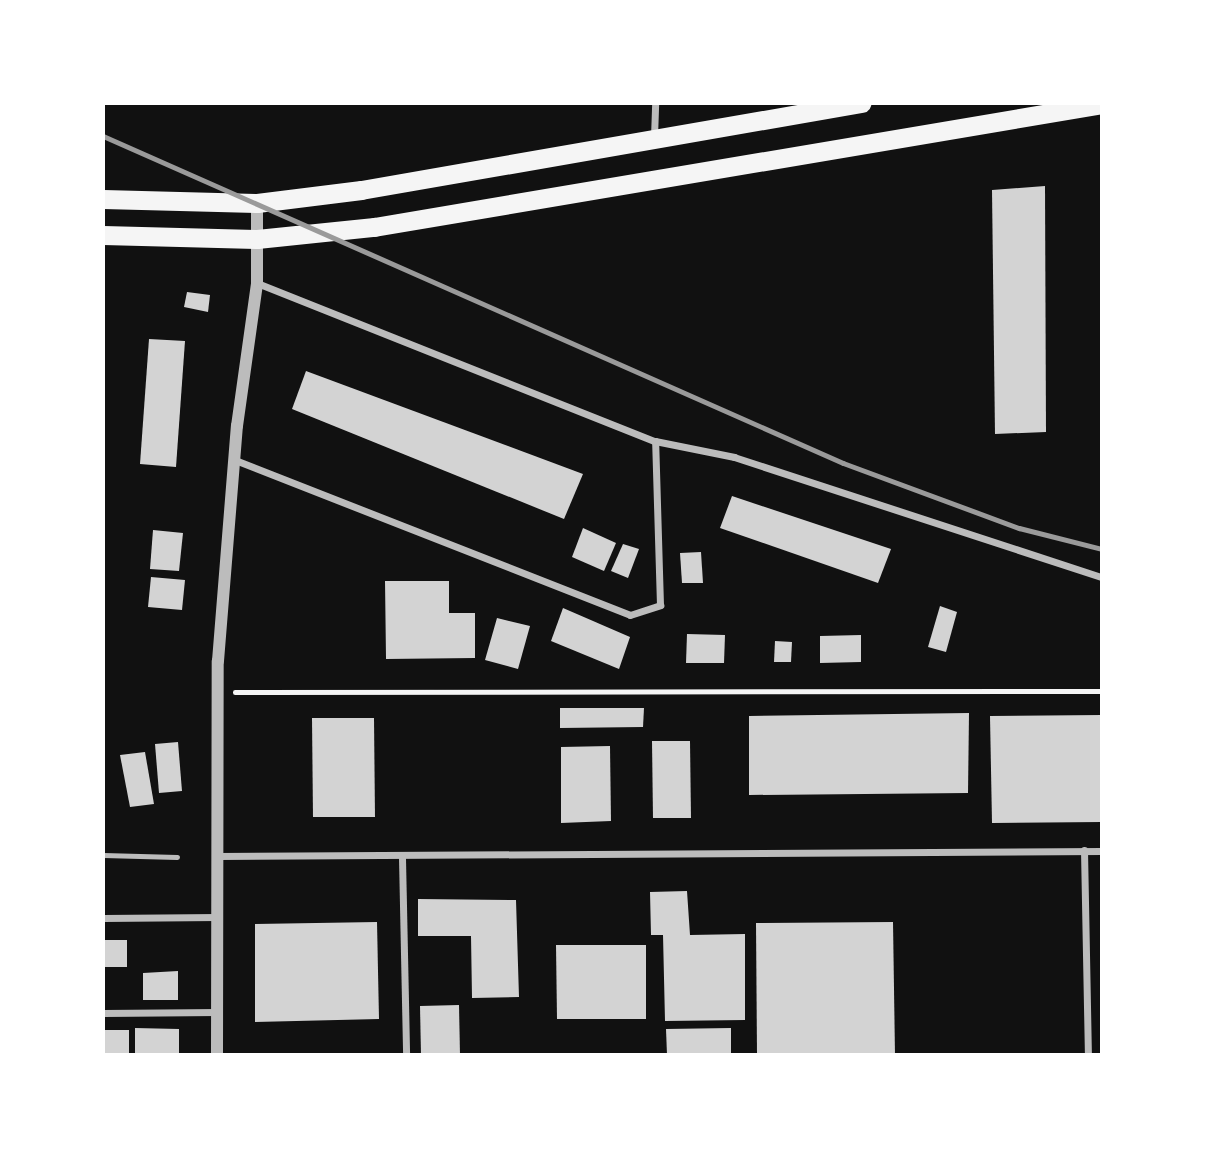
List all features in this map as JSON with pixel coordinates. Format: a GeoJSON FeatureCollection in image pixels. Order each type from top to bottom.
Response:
{"type":"FeatureCollection","features":[{"type":"Feature","properties":{"kind":"highway"},"geometry":{"type":"LineString","coordinates":[[103,199],[257,202],[501,170],[861,103]]}},
{"type":"Feature","properties":{"kind":"highway"},"geometry":{"type":"LineString","coordinates":[[103,235],[257,239],[374,227],[1102,104]]}},
{"type":"Feature","properties":{"kind":"street"},"geometry":{"type":"LineString","coordinates":[[654,141],[655,103]]}},
{"type":"Feature","properties":{"kind":"street"},"geometry":{"type":"LineString","coordinates":[[218,1055],[218,692],[235,460],[257,283],[257,202]]}},
{"type":"Feature","properties":{"kind":"street"},"geometry":{"type":"LineString","coordinates":[[257,283],[655,440],[734,457],[1102,576]]}},
{"type":"Feature","properties":{"kind":"street"},"geometry":{"type":"LineString","coordinates":[[235,460],[630,615],[660,605],[655,440]]}},
{"type":"Feature","properties":{"kind":"street"},"geometry":{"type":"LineString","coordinates":[[1084,850],[1088,1055]]}},
{"type":"Feature","properties":{"kind":"street"},"geometry":{"type":"LineString","coordinates":[[218,856],[402,858],[1102,850]]}},
{"type":"Feature","properties":{"kind":"street"},"geometry":{"type":"LineString","coordinates":[[402,858],[405,1055]]}},
{"type":"Feature","properties":{"kind":"street"},"geometry":{"type":"LineString","coordinates":[[103,918],[218,917]]}},
{"type":"Feature","properties":{"kind":"street"},"geometry":{"type":"LineString","coordinates":[[103,1013],[218,1013]]}},
{"type":"Feature","properties":{"kind":"lane"},"geometry":{"type":"LineString","coordinates":[[103,855],[177,857]]}},
{"type":"Feature","properties":{"kind":"path"},"geometry":{"type":"LineString","coordinates":[[218,692],[1102,691]]}},
{"type":"Feature","properties":{"kind":"building"},"geometry":{"type":"Polygon","coordinates":[[[1045,186],[1046,432],[995,434],[992,190],[1045,186]]]}},
{"type":"Feature","properties":{"kind":"building"},"geometry":{"type":"Polygon","coordinates":[[[187,292],[210,295],[208,312],[184,307],[187,292]]]}},
{"type":"Feature","properties":{"kind":"building"},"geometry":{"type":"Polygon","coordinates":[[[149,339],[185,341],[176,467],[140,464],[149,339]]]}},
{"type":"Feature","properties":{"kind":"building"},"geometry":{"type":"Polygon","coordinates":[[[306,371],[583,474],[564,519],[292,409],[306,371]]]}},
{"type":"Feature","properties":{"kind":"building"},"geometry":{"type":"Polygon","coordinates":[[[732,496],[891,549],[878,583],[720,528],[732,496]]]}},
{"type":"Feature","properties":{"kind":"building"},"geometry":{"type":"Polygon","coordinates":[[[583,528],[616,543],[604,571],[572,557],[583,528]]]}},
{"type":"Feature","properties":{"kind":"building"},"geometry":{"type":"Polygon","coordinates":[[[153,530],[183,533],[179,571],[150,569],[153,530]]]}},
{"type":"Feature","properties":{"kind":"building"},"geometry":{"type":"Polygon","coordinates":[[[623,544],[639,549],[628,578],[611,571],[623,544]]]}},
{"type":"Feature","properties":{"kind":"building"},"geometry":{"type":"Polygon","coordinates":[[[701,552],[703,583],[682,583],[680,553],[701,552]]]}},
{"type":"Feature","properties":{"kind":"building"},"geometry":{"type":"Polygon","coordinates":[[[151,577],[185,580],[182,610],[148,607],[151,577]]]}},
{"type":"Feature","properties":{"kind":"building"},"geometry":{"type":"Polygon","coordinates":[[[385,581],[449,581],[449,613],[475,613],[475,658],[386,659],[385,581]]]}},
{"type":"Feature","properties":{"kind":"building"},"geometry":{"type":"Polygon","coordinates":[[[940,606],[957,612],[946,652],[928,647],[940,606]]]}},
{"type":"Feature","properties":{"kind":"building"},"geometry":{"type":"Polygon","coordinates":[[[563,608],[630,637],[619,669],[551,641],[563,608]]]}},
{"type":"Feature","properties":{"kind":"building"},"geometry":{"type":"Polygon","coordinates":[[[497,618],[530,626],[518,669],[485,660],[497,618]]]}},
{"type":"Feature","properties":{"kind":"building"},"geometry":{"type":"Polygon","coordinates":[[[687,634],[725,635],[724,663],[686,663],[687,634]]]}},
{"type":"Feature","properties":{"kind":"building"},"geometry":{"type":"Polygon","coordinates":[[[861,635],[861,662],[820,663],[820,636],[861,635]]]}},
{"type":"Feature","properties":{"kind":"building"},"geometry":{"type":"Polygon","coordinates":[[[775,641],[792,642],[791,662],[774,662],[775,641]]]}},
{"type":"Feature","properties":{"kind":"building"},"geometry":{"type":"Polygon","coordinates":[[[560,708],[644,708],[643,727],[560,728],[560,708]]]}},
{"type":"Feature","properties":{"kind":"building"},"geometry":{"type":"Polygon","coordinates":[[[969,713],[968,793],[749,795],[749,716],[969,713]]]}},
{"type":"Feature","properties":{"kind":"building"},"geometry":{"type":"Polygon","coordinates":[[[1102,715],[1102,822],[992,823],[990,716],[1102,715]]]}},
{"type":"Feature","properties":{"kind":"building"},"geometry":{"type":"Polygon","coordinates":[[[312,718],[374,718],[375,817],[313,817],[312,718]]]}},
{"type":"Feature","properties":{"kind":"building"},"geometry":{"type":"Polygon","coordinates":[[[652,741],[690,741],[691,818],[653,818],[652,741]]]}},
{"type":"Feature","properties":{"kind":"building"},"geometry":{"type":"Polygon","coordinates":[[[178,742],[182,791],[159,793],[155,744],[178,742]]]}},
{"type":"Feature","properties":{"kind":"building"},"geometry":{"type":"Polygon","coordinates":[[[610,746],[611,821],[561,823],[561,747],[610,746]]]}},
{"type":"Feature","properties":{"kind":"building"},"geometry":{"type":"Polygon","coordinates":[[[145,752],[154,804],[130,807],[120,755],[145,752]]]}},
{"type":"Feature","properties":{"kind":"building"},"geometry":{"type":"Polygon","coordinates":[[[687,891],[690,935],[745,934],[745,1020],[665,1021],[663,935],[651,935],[650,892],[687,891]]]}},
{"type":"Feature","properties":{"kind":"building"},"geometry":{"type":"Polygon","coordinates":[[[418,899],[516,900],[519,997],[472,998],[471,936],[418,936],[418,899]]]}},
{"type":"Feature","properties":{"kind":"building"},"geometry":{"type":"Polygon","coordinates":[[[377,922],[379,1019],[255,1022],[255,924],[377,922]]]}},
{"type":"Feature","properties":{"kind":"building"},"geometry":{"type":"Polygon","coordinates":[[[893,922],[895,1055],[757,1055],[756,923],[893,922]]]}},
{"type":"Feature","properties":{"kind":"building"},"geometry":{"type":"Polygon","coordinates":[[[103,940],[127,940],[127,967],[103,967],[103,940]]]}},
{"type":"Feature","properties":{"kind":"building"},"geometry":{"type":"Polygon","coordinates":[[[556,945],[646,945],[646,1019],[557,1019],[556,945]]]}},
{"type":"Feature","properties":{"kind":"building"},"geometry":{"type":"Polygon","coordinates":[[[178,971],[178,1000],[143,1000],[143,973],[178,971]]]}},
{"type":"Feature","properties":{"kind":"building"},"geometry":{"type":"Polygon","coordinates":[[[459,1005],[460,1055],[421,1055],[420,1006],[459,1005]]]}},
{"type":"Feature","properties":{"kind":"building"},"geometry":{"type":"Polygon","coordinates":[[[135,1028],[179,1029],[179,1055],[135,1055],[135,1028]]]}},
{"type":"Feature","properties":{"kind":"building"},"geometry":{"type":"Polygon","coordinates":[[[731,1028],[731,1055],[667,1055],[666,1029],[731,1028]]]}},
{"type":"Feature","properties":{"kind":"building"},"geometry":{"type":"Polygon","coordinates":[[[103,1030],[129,1030],[129,1055],[103,1055],[103,1030]]]}},
{"type":"Feature","properties":{"kind":"railway"},"geometry":{"type":"LineString","coordinates":[[103,136],[843,463],[1019,528],[1102,549]]}}]}
